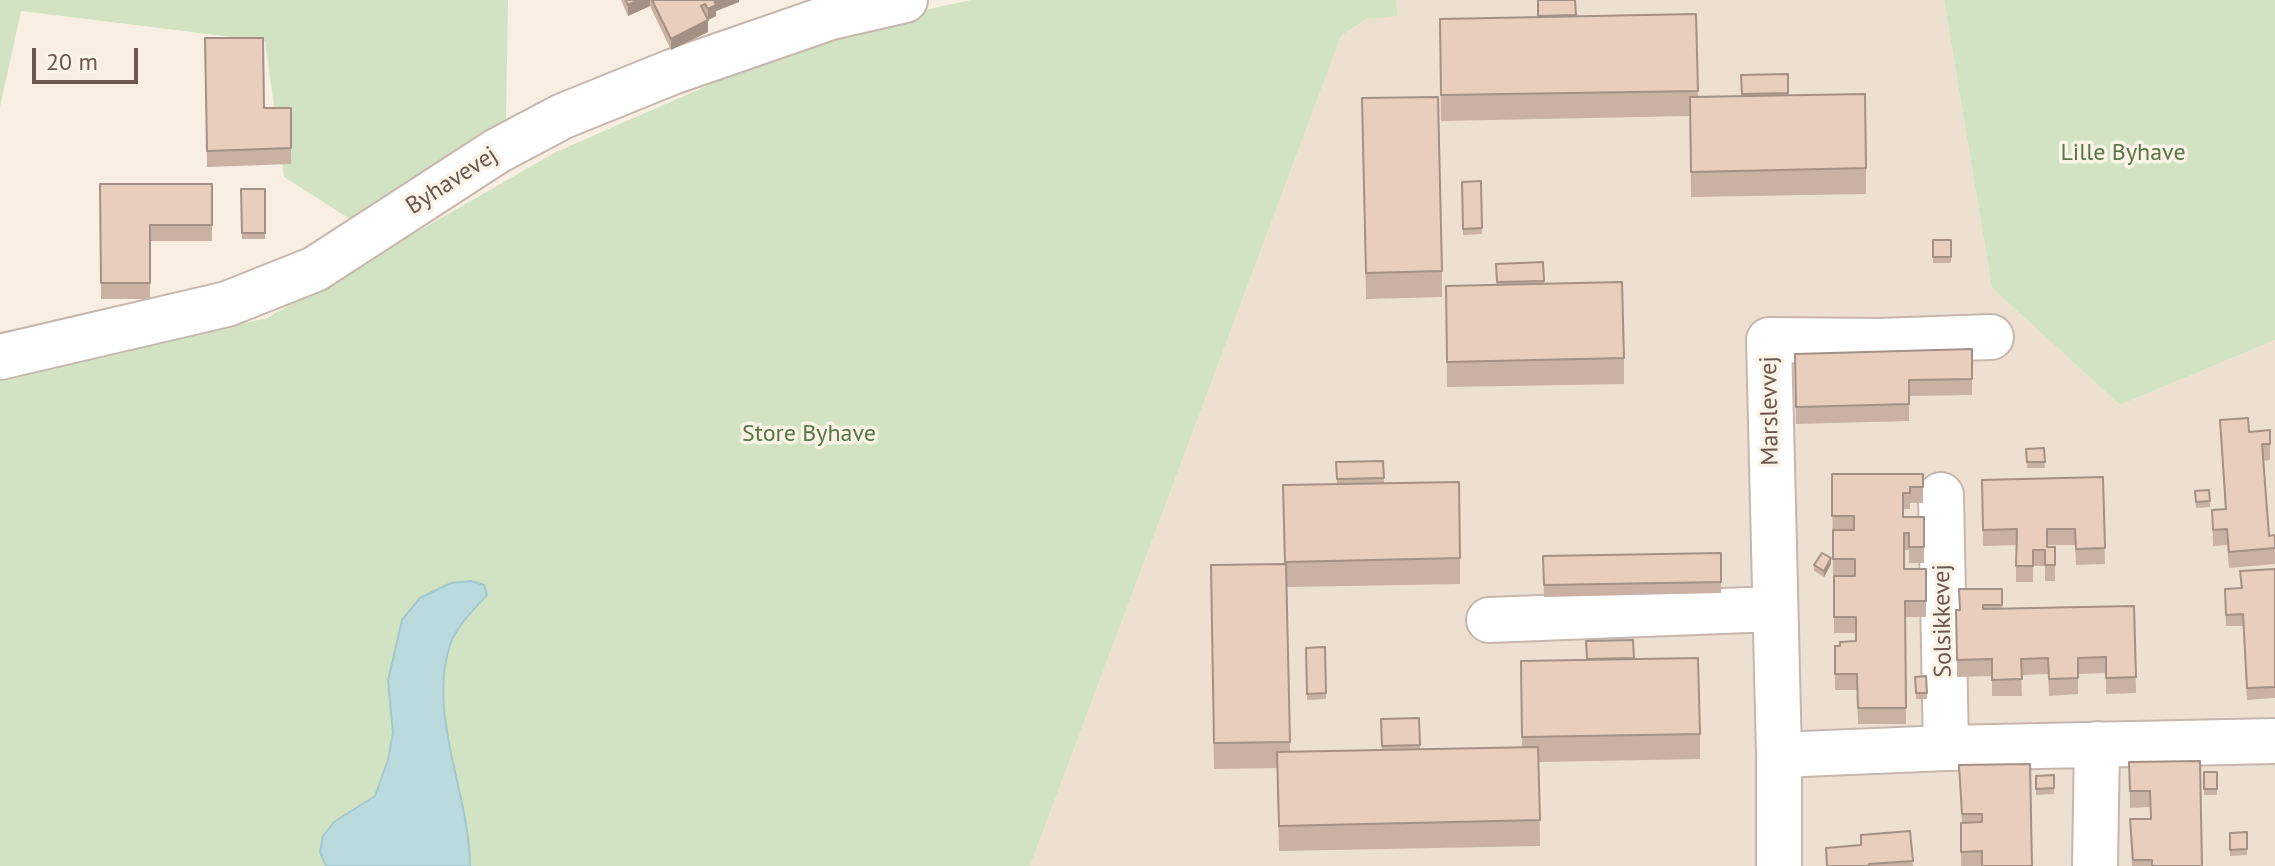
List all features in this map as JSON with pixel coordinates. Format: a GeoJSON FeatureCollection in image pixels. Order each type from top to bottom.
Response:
{"type":"FeatureCollection","features":[{"type":"Feature","properties":{"kind":"street","name":"Byhavevej"},"geometry":{"type":"LineString","coordinates":[[0,357],[227,304],[315,269],[497,151],[563,116],[672,72],[831,17],[905,0]]}},
{"type":"Feature","properties":{"kind":"street","name":"Marslevvej"},"geometry":{"type":"LineString","coordinates":[[1779,866],[1769,340],[1880,341],[1991,337]]}},
{"type":"Feature","properties":{"kind":"street","name":"Solsikkevej"},"geometry":{"type":"LineString","coordinates":[[1941,495],[1946,748]]}},
{"type":"Feature","properties":{"kind":"street"},"geometry":{"type":"LineString","coordinates":[[1489,620],[1774,609]]}},
{"type":"Feature","properties":{"kind":"street"},"geometry":{"type":"LineString","coordinates":[[1779,755],[2275,741]]}},
{"type":"Feature","properties":{"kind":"street"},"geometry":{"type":"LineString","coordinates":[[2095,866],[2097,744]]}},
{"type":"Feature","properties":{"kind":"shaded area"},"geometry":{"type":"Polygon","coordinates":[[[1396,0],[1944,0],[1992,288],[2120,405],[2275,340],[2275,866],[1030,866],[1341,36],[1366,19],[1396,15],[1396,0]]]}},
{"type":"Feature","properties":{"kind":"green space"},"geometry":{"type":"Polygon","coordinates":[[[0,0],[508,0],[506,121],[358,224],[284,177],[265,41],[21,11],[0,107],[0,0]]]}},
{"type":"Feature","properties":{"kind":"green space","name":"Store Byhave"},"geometry":{"type":"Polygon","coordinates":[[[971,0],[1396,0],[1397,16],[1366,19],[1341,36],[1030,866],[470,866],[464,811],[447,727],[445,672],[456,632],[487,595],[389,681],[393,733],[388,760],[375,796],[334,822],[320,852],[326,866],[0,866],[0,378],[267,318],[556,152],[837,29],[971,0]]]}},
{"type":"Feature","properties":{"kind":"green space","name":"Lille Byhave"},"geometry":{"type":"Polygon","coordinates":[[[1944,0],[2275,0],[2275,340],[2120,405],[1992,288],[1944,0]]]}},
{"type":"Feature","properties":{"kind":"water"},"geometry":{"type":"Polygon","coordinates":[[[471,581],[484,585],[487,595],[466,618],[450,645],[444,672],[443,699],[451,755],[464,811],[470,866],[326,866],[320,852],[323,836],[334,822],[375,796],[388,760],[393,733],[388,681],[402,620],[420,598],[451,583],[471,581]]]}},
{"type":"Feature","properties":{"kind":"building"},"geometry":{"type":"Polygon","coordinates":[[[652,0],[714,0],[716,5],[708,9],[705,4],[701,6],[708,20],[671,39],[652,0]]]}},
{"type":"Feature","properties":{"kind":"building"},"geometry":{"type":"Polygon","coordinates":[[[1538,0],[1575,0],[1576,15],[1538,16],[1538,0]]]}},
{"type":"Feature","properties":{"kind":"building"},"geometry":{"type":"Polygon","coordinates":[[[1696,14],[1698,91],[1441,95],[1440,19],[1696,14]]]}},
{"type":"Feature","properties":{"kind":"building"},"geometry":{"type":"Polygon","coordinates":[[[205,38],[263,38],[264,108],[291,108],[291,148],[207,151],[205,38]]]}},
{"type":"Feature","properties":{"kind":"building"},"geometry":{"type":"Polygon","coordinates":[[[1788,74],[1788,93],[1742,94],[1741,75],[1788,74]]]}},
{"type":"Feature","properties":{"kind":"building"},"geometry":{"type":"Polygon","coordinates":[[[1865,94],[1866,168],[1691,172],[1690,97],[1865,94]]]}},
{"type":"Feature","properties":{"kind":"building"},"geometry":{"type":"Polygon","coordinates":[[[1438,97],[1442,271],[1366,273],[1362,98],[1438,97]]]}},
{"type":"Feature","properties":{"kind":"building"},"geometry":{"type":"Polygon","coordinates":[[[1481,181],[1482,228],[1463,229],[1462,182],[1481,181]]]}},
{"type":"Feature","properties":{"kind":"building"},"geometry":{"type":"Polygon","coordinates":[[[100,184],[212,184],[212,225],[150,225],[150,283],[101,283],[100,184]]]}},
{"type":"Feature","properties":{"kind":"building"},"geometry":{"type":"Polygon","coordinates":[[[241,189],[265,189],[265,233],[242,233],[241,189]]]}},
{"type":"Feature","properties":{"kind":"building"},"geometry":{"type":"Polygon","coordinates":[[[1933,240],[1951,240],[1951,257],[1933,257],[1933,240]]]}},
{"type":"Feature","properties":{"kind":"building"},"geometry":{"type":"Polygon","coordinates":[[[1543,262],[1544,281],[1497,282],[1496,264],[1543,262]]]}},
{"type":"Feature","properties":{"kind":"building"},"geometry":{"type":"Polygon","coordinates":[[[1622,282],[1624,358],[1447,362],[1446,286],[1622,282]]]}},
{"type":"Feature","properties":{"kind":"building"},"geometry":{"type":"Polygon","coordinates":[[[1972,349],[1972,379],[1909,380],[1909,404],[1796,407],[1795,354],[1972,349]]]}},
{"type":"Feature","properties":{"kind":"building"},"geometry":{"type":"Polygon","coordinates":[[[2248,418],[2249,432],[2270,430],[2270,444],[2262,444],[2269,536],[2275,535],[2275,548],[2229,552],[2227,529],[2213,530],[2212,510],[2226,509],[2220,420],[2248,418]]]}},
{"type":"Feature","properties":{"kind":"building"},"geometry":{"type":"Polygon","coordinates":[[[2044,448],[2045,462],[2027,462],[2026,449],[2044,448]]]}},
{"type":"Feature","properties":{"kind":"building"},"geometry":{"type":"Polygon","coordinates":[[[1383,461],[1384,478],[1337,479],[1336,462],[1383,461]]]}},
{"type":"Feature","properties":{"kind":"building"},"geometry":{"type":"Polygon","coordinates":[[[1832,474],[1923,474],[1923,487],[1910,487],[1910,493],[1903,493],[1903,517],[1924,517],[1924,547],[1909,547],[1909,533],[1904,533],[1904,569],[1926,569],[1926,601],[1905,601],[1906,708],[1858,708],[1857,674],[1835,674],[1835,646],[1840,646],[1840,642],[1856,641],[1856,617],[1834,617],[1834,576],[1855,576],[1855,559],[1833,559],[1833,530],[1854,530],[1854,516],[1832,516],[1832,474]]]}},
{"type":"Feature","properties":{"kind":"building"},"geometry":{"type":"Polygon","coordinates":[[[2103,477],[2105,548],[2076,549],[2075,529],[2047,529],[2047,547],[2055,547],[2055,565],[2045,565],[2045,550],[2033,550],[2033,566],[2016,566],[2017,529],[1983,530],[1982,480],[2103,477]]]}},
{"type":"Feature","properties":{"kind":"building"},"geometry":{"type":"Polygon","coordinates":[[[1459,482],[1460,558],[1285,562],[1283,485],[1459,482]]]}},
{"type":"Feature","properties":{"kind":"building"},"geometry":{"type":"Polygon","coordinates":[[[2209,490],[2210,501],[2196,502],[2195,491],[2209,490]]]}},
{"type":"Feature","properties":{"kind":"building"},"geometry":{"type":"Polygon","coordinates":[[[1721,553],[1721,582],[1544,585],[1543,556],[1721,553]]]}},
{"type":"Feature","properties":{"kind":"building"},"geometry":{"type":"Polygon","coordinates":[[[1822,553],[1831,558],[1824,571],[1814,565],[1822,553]]]}},
{"type":"Feature","properties":{"kind":"building"},"geometry":{"type":"Polygon","coordinates":[[[1286,564],[1290,742],[1214,743],[1211,565],[1286,564]]]}},
{"type":"Feature","properties":{"kind":"building"},"geometry":{"type":"Polygon","coordinates":[[[2275,569],[2275,687],[2247,688],[2243,614],[2226,615],[2225,589],[2242,588],[2240,571],[2275,569]]]}},
{"type":"Feature","properties":{"kind":"building"},"geometry":{"type":"Polygon","coordinates":[[[1959,589],[2002,589],[2002,605],[1983,605],[1983,609],[2134,606],[2136,677],[2106,678],[2106,657],[2078,658],[2078,678],[2049,679],[2048,658],[2021,659],[2022,679],[1992,680],[1992,659],[1957,660],[1956,610],[1960,610],[1959,589]]]}},
{"type":"Feature","properties":{"kind":"building"},"geometry":{"type":"Polygon","coordinates":[[[1633,640],[1634,658],[1587,659],[1586,641],[1633,640]]]}},
{"type":"Feature","properties":{"kind":"building"},"geometry":{"type":"Polygon","coordinates":[[[1325,647],[1326,693],[1307,694],[1306,648],[1325,647]]]}},
{"type":"Feature","properties":{"kind":"building"},"geometry":{"type":"Polygon","coordinates":[[[1698,658],[1700,734],[1522,737],[1521,661],[1698,658]]]}},
{"type":"Feature","properties":{"kind":"building"},"geometry":{"type":"Polygon","coordinates":[[[1926,676],[1927,693],[1916,693],[1915,677],[1926,676]]]}},
{"type":"Feature","properties":{"kind":"building"},"geometry":{"type":"Polygon","coordinates":[[[1419,718],[1420,745],[1382,746],[1381,719],[1419,718]]]}},
{"type":"Feature","properties":{"kind":"building"},"geometry":{"type":"Polygon","coordinates":[[[1538,747],[1540,820],[1279,826],[1277,752],[1538,747]]]}},
{"type":"Feature","properties":{"kind":"building"},"geometry":{"type":"Polygon","coordinates":[[[2200,761],[2202,866],[2152,866],[2152,860],[2133,860],[2130,819],[2151,819],[2150,791],[2130,791],[2129,762],[2200,761]]]}},
{"type":"Feature","properties":{"kind":"building"},"geometry":{"type":"Polygon","coordinates":[[[2030,764],[2032,866],[1982,866],[1982,851],[1961,852],[1961,823],[1982,822],[1982,814],[1962,814],[1959,765],[2030,764]]]}},
{"type":"Feature","properties":{"kind":"building"},"geometry":{"type":"Polygon","coordinates":[[[2204,772],[2217,772],[2217,789],[2204,789],[2204,772]]]}},
{"type":"Feature","properties":{"kind":"building"},"geometry":{"type":"Polygon","coordinates":[[[2054,775],[2054,788],[2036,789],[2036,776],[2054,775]]]}},
{"type":"Feature","properties":{"kind":"building"},"geometry":{"type":"Polygon","coordinates":[[[1910,831],[1913,861],[1869,866],[1827,866],[1826,848],[1861,845],[1861,835],[1910,831]]]}},
{"type":"Feature","properties":{"kind":"building"},"geometry":{"type":"Polygon","coordinates":[[[2247,832],[2247,849],[2230,850],[2230,833],[2247,832]]]}}]}
